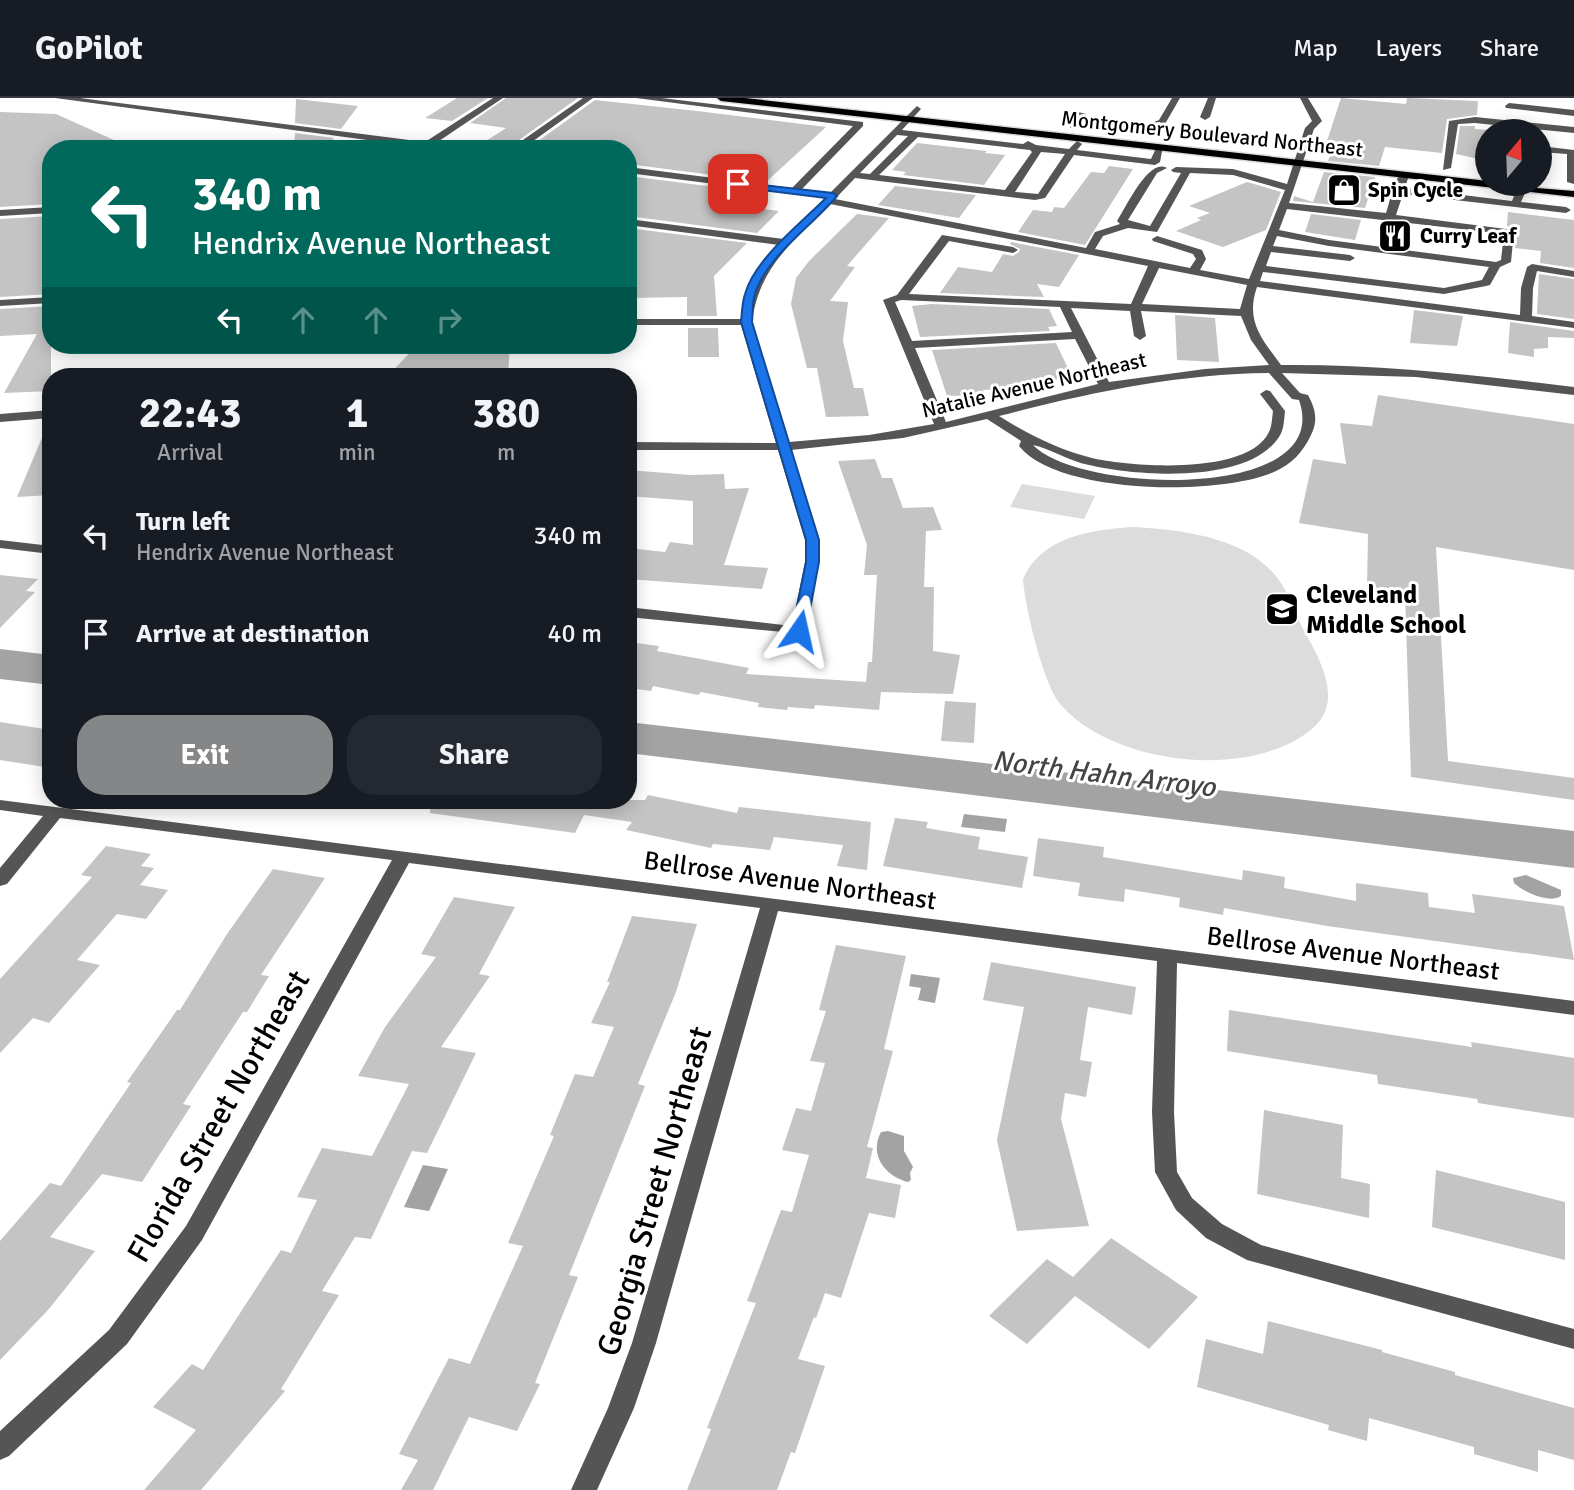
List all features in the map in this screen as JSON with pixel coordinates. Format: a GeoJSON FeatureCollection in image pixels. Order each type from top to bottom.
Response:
{"type":"FeatureCollection","features":[{"type":"Feature","properties":{"kind":"main road","name":"Montgomery Boulevard Northeast"},"geometry":{"type":"LineString","coordinates":[[721,98],[915,111],[1027,133],[1160,148],[1302,158],[1404,175],[1475,182]]}},
{"type":"Feature","properties":{"kind":"main road","name":"Montgomery Boulevard Northeast"},"geometry":{"type":"LineString","coordinates":[[1060,125],[1085,128]]}},
{"type":"Feature","properties":{"kind":"main road","name":"Montgomery Boulevard Northeast"},"geometry":{"type":"LineString","coordinates":[[1122,132],[1160,136]]}},
{"type":"Feature","properties":{"kind":"main road","name":"Montgomery Boulevard Northeast"},"geometry":{"type":"LineString","coordinates":[[1226,144],[1239,145]]}},
{"type":"Feature","properties":{"kind":"main road","name":"Montgomery Boulevard Northeast"},"geometry":{"type":"LineString","coordinates":[[1291,151],[1302,158],[1317,154]]}},
{"type":"Feature","properties":{"kind":"main road","name":"Montgomery Boulevard Northeast"},"geometry":{"type":"LineString","coordinates":[[1330,155],[1343,157]]}},
{"type":"Feature","properties":{"kind":"main road"},"geometry":{"type":"LineString","coordinates":[[1420,165],[1460,170]]}},
{"type":"Feature","properties":{"kind":"main road"},"geometry":{"type":"LineString","coordinates":[[1552,180],[1573,182]]}},
{"type":"Feature","properties":{"kind":"main road","name":"Montgomery Boulevard Northeast"},"geometry":{"type":"LineString","coordinates":[[1552,191],[1574,194]]}},
{"type":"Feature","properties":{"kind":"street"},"geometry":{"type":"LineString","coordinates":[[59,98],[388,140],[399,133]]}},
{"type":"Feature","properties":{"kind":"street"},"geometry":{"type":"LineString","coordinates":[[435,140],[499,98]]}},
{"type":"Feature","properties":{"kind":"street"},"geometry":{"type":"LineString","coordinates":[[528,140],[589,98]]}},
{"type":"Feature","properties":{"kind":"street"},"geometry":{"type":"LineString","coordinates":[[640,98],[860,124],[794,191]]}},
{"type":"Feature","properties":{"kind":"street"},"geometry":{"type":"LineString","coordinates":[[1134,133],[1162,122],[1176,98]]}},
{"type":"Feature","properties":{"kind":"street"},"geometry":{"type":"LineString","coordinates":[[1205,117],[1212,98]]}},
{"type":"Feature","properties":{"kind":"street"},"geometry":{"type":"LineString","coordinates":[[1028,440],[1026,446],[1038,457],[1085,473],[1157,484],[1199,483],[1245,477],[1284,462],[1303,445],[1310,423],[1304,398],[1296,396],[1258,340],[1245,313],[1252,283],[1302,158],[1310,128],[1317,121],[1304,98]]}},
{"type":"Feature","properties":{"kind":"street"},"geometry":{"type":"LineString","coordinates":[[1532,98],[1574,102]]}},
{"type":"Feature","properties":{"kind":"street"},"geometry":{"type":"LineString","coordinates":[[135,108],[151,100],[438,138]]}},
{"type":"Feature","properties":{"kind":"street"},"geometry":{"type":"LineString","coordinates":[[1509,106],[1574,113]]}},
{"type":"Feature","properties":{"kind":"street"},"geometry":{"type":"LineString","coordinates":[[177,113],[190,107]]}},
{"type":"Feature","properties":{"kind":"street"},"geometry":{"type":"LineString","coordinates":[[637,613],[799,631],[812,562],[813,540],[746,322],[749,296],[755,280],[787,243],[915,111]]}},
{"type":"Feature","properties":{"kind":"street"},"geometry":{"type":"LineString","coordinates":[[1073,126],[1081,114]]}},
{"type":"Feature","properties":{"kind":"street"},"geometry":{"type":"LineString","coordinates":[[1446,168],[1454,121],[1475,120],[1574,130]]}},
{"type":"Feature","properties":{"kind":"street"},"geometry":{"type":"LineString","coordinates":[[895,132],[1072,152],[1186,172],[1196,169],[1233,172],[1290,188]]}},
{"type":"Feature","properties":{"kind":"street"},"geometry":{"type":"LineString","coordinates":[[1008,194],[1037,151],[1022,140],[1027,133]]}},
{"type":"Feature","properties":{"kind":"street"},"geometry":{"type":"LineString","coordinates":[[872,177],[916,134]]}},
{"type":"Feature","properties":{"kind":"street"},"geometry":{"type":"LineString","coordinates":[[854,175],[1041,196],[1081,139]]}},
{"type":"Feature","properties":{"kind":"street"},"geometry":{"type":"LineString","coordinates":[[1160,148],[1158,165],[1122,220],[1128,225],[1198,253],[1200,259],[1193,272]]}},
{"type":"Feature","properties":{"kind":"street"},"geometry":{"type":"LineString","coordinates":[[1552,150],[1572,152],[1573,182]]}},
{"type":"Feature","properties":{"kind":"street"},"geometry":{"type":"LineString","coordinates":[[637,171],[794,191],[1252,283],[1574,325]]}},
{"type":"Feature","properties":{"kind":"street"},"geometry":{"type":"LineString","coordinates":[[1140,336],[1135,307],[1150,263],[1155,235],[1186,172]]}},
{"type":"Feature","properties":{"kind":"street"},"geometry":{"type":"LineString","coordinates":[[1390,217],[1404,175]]}},
{"type":"Feature","properties":{"kind":"street"},"geometry":{"type":"LineString","coordinates":[[1258,268],[1444,292],[1486,283],[1501,264],[1510,232],[1495,216],[1397,190]]}},
{"type":"Feature","properties":{"kind":"street"},"geometry":{"type":"LineString","coordinates":[[1515,204],[1517,196]]}},
{"type":"Feature","properties":{"kind":"street"},"geometry":{"type":"LineString","coordinates":[[1283,205],[1390,217],[1495,216],[1515,204],[1566,210]]}},
{"type":"Feature","properties":{"kind":"street"},"geometry":{"type":"LineString","coordinates":[[0,213],[42,211]]}},
{"type":"Feature","properties":{"kind":"street"},"geometry":{"type":"LineString","coordinates":[[637,223],[787,243]]}},
{"type":"Feature","properties":{"kind":"street"},"geometry":{"type":"LineString","coordinates":[[1089,251],[1099,234],[1128,225]]}},
{"type":"Feature","properties":{"kind":"street"},"geometry":{"type":"LineString","coordinates":[[1272,232],[1329,243],[1574,274]]}},
{"type":"Feature","properties":{"kind":"street"},"geometry":{"type":"LineString","coordinates":[[901,297],[946,237],[1013,250]]}},
{"type":"Feature","properties":{"kind":"street"},"geometry":{"type":"LineString","coordinates":[[1266,248],[1489,276]]}},
{"type":"Feature","properties":{"kind":"street"},"geometry":{"type":"LineString","coordinates":[[1526,318],[1527,288],[1535,254]]}},
{"type":"Feature","properties":{"kind":"street"},"geometry":{"type":"LineString","coordinates":[[940,426],[889,300],[901,297],[1245,313]]}},
{"type":"Feature","properties":{"kind":"street"},"geometry":{"type":"LineString","coordinates":[[0,303],[42,301]]}},
{"type":"Feature","properties":{"kind":"street"},"geometry":{"type":"LineString","coordinates":[[1064,304],[1105,386]]}},
{"type":"Feature","properties":{"kind":"street"},"geometry":{"type":"LineString","coordinates":[[637,322],[746,322]]}},
{"type":"Feature","properties":{"kind":"street"},"geometry":{"type":"LineString","coordinates":[[907,345],[1078,335]]}},
{"type":"Feature","properties":{"kind":"street","name":"Natalie Avenue Northeast"},"geometry":{"type":"LineString","coordinates":[[637,446],[699,449],[785,446],[903,434],[1105,386],[1152,378],[1278,368],[1418,372],[1574,391]]}},
{"type":"Feature","properties":{"kind":"street"},"geometry":{"type":"LineString","coordinates":[[989,415],[1028,440],[1040,441],[1088,461],[1185,470],[1224,464],[1258,451],[1273,436],[1279,411],[1266,394]]}},
{"type":"Feature","properties":{"kind":"street"},"geometry":{"type":"LineString","coordinates":[[0,418],[42,415]]}},
{"type":"Feature","properties":{"kind":"street"},"geometry":{"type":"LineString","coordinates":[[0,544],[42,549]]}},
{"type":"Feature","properties":{"kind":"street","name":"Bellrose Avenue Northeast"},"geometry":{"type":"LineString","coordinates":[[0,805],[1574,1008]]}},
{"type":"Feature","properties":{"kind":"street"},"geometry":{"type":"LineString","coordinates":[[0,880],[56,812]]}},
{"type":"Feature","properties":{"kind":"street","name":"Florida Street Northeast"},"geometry":{"type":"LineString","coordinates":[[0,1448],[118,1337],[194,1233],[404,855]]}},
{"type":"Feature","properties":{"kind":"street","name":"Georgia Street Northeast"},"geometry":{"type":"LineString","coordinates":[[584,1490],[621,1408],[644,1343],[770,905]]}},
{"type":"Feature","properties":{"kind":"street"},"geometry":{"type":"LineString","coordinates":[[1167,956],[1163,1112],[1166,1172],[1184,1204],[1214,1231],[1255,1253],[1574,1339]]}},
{"type":"Feature","properties":{"kind":"shaded area"},"geometry":{"type":"Polygon","coordinates":[[[1022,484],[1095,496],[1084,519],[1010,507],[1022,484]]]}},
{"type":"Feature","properties":{"kind":"shaded area"},"geometry":{"type":"Polygon","coordinates":[[[1133,527],[1214,539],[1252,555],[1268,568],[1286,591],[1325,675],[1328,702],[1320,720],[1312,729],[1274,750],[1244,757],[1210,760],[1176,758],[1142,751],[1111,740],[1083,725],[1061,705],[1054,695],[1042,663],[1031,626],[1023,579],[1031,565],[1055,544],[1085,533],[1133,527]]]}},
{"type":"Feature","properties":{"kind":"shaded area"},"geometry":{"type":"Polygon","coordinates":[[[0,649],[42,654],[42,684],[0,679],[0,649]]]}},
{"type":"Feature","properties":{"kind":"shaded area"},"geometry":{"type":"Polygon","coordinates":[[[637,723],[1574,831],[1574,868],[637,754],[637,723]]]}},
{"type":"Feature","properties":{"kind":"shaded area"},"geometry":{"type":"Polygon","coordinates":[[[964,814],[1007,819],[1005,832],[961,827],[964,814]]]}},
{"type":"Feature","properties":{"kind":"shaded area"},"geometry":{"type":"Polygon","coordinates":[[[1526,875],[1561,890],[1561,896],[1543,898],[1514,883],[1513,878],[1526,875]]]}},
{"type":"Feature","properties":{"kind":"shaded area"},"geometry":{"type":"Polygon","coordinates":[[[911,974],[940,978],[935,1003],[918,1000],[921,988],[909,986],[911,974]]]}},
{"type":"Feature","properties":{"kind":"shaded area"},"geometry":{"type":"Polygon","coordinates":[[[888,1131],[904,1136],[904,1151],[913,1167],[911,1180],[908,1182],[887,1170],[878,1157],[881,1132],[888,1131]]]}},
{"type":"Feature","properties":{"kind":"shaded area"},"geometry":{"type":"Polygon","coordinates":[[[423,1165],[448,1169],[429,1211],[404,1207],[423,1165]]]}},
{"type":"Feature","properties":{"kind":"building"},"geometry":{"type":"Polygon","coordinates":[[[457,98],[488,98],[452,121],[425,118],[457,98]]]}},
{"type":"Feature","properties":{"kind":"building"},"geometry":{"type":"Polygon","coordinates":[[[506,98],[578,98],[519,140],[488,140],[506,128],[470,123],[506,98]]]}},
{"type":"Feature","properties":{"kind":"building"},"geometry":{"type":"Polygon","coordinates":[[[1341,98],[1406,104],[1407,98],[1478,101],[1477,115],[1447,119],[1442,153],[1385,147],[1379,166],[1328,161],[1336,141],[1327,141],[1341,98]]]}},
{"type":"Feature","properties":{"kind":"building"},"geometry":{"type":"Polygon","coordinates":[[[296,99],[358,106],[341,129],[295,123],[296,99]]]}},
{"type":"Feature","properties":{"kind":"building"},"geometry":{"type":"Polygon","coordinates":[[[595,100],[826,127],[766,182],[637,165],[637,140],[540,140],[595,100]]]}},
{"type":"Feature","properties":{"kind":"building"},"geometry":{"type":"Polygon","coordinates":[[[0,112],[56,114],[114,140],[42,140],[42,205],[0,207],[0,112]]]}},
{"type":"Feature","properties":{"kind":"building"},"geometry":{"type":"Polygon","coordinates":[[[1460,126],[1475,126],[1475,158],[1456,154],[1460,126]]]}},
{"type":"Feature","properties":{"kind":"building"},"geometry":{"type":"Polygon","coordinates":[[[295,133],[334,138],[333,140],[295,140],[295,133]]]}},
{"type":"Feature","properties":{"kind":"building"},"geometry":{"type":"Polygon","coordinates":[[[917,143],[1005,155],[984,185],[903,175],[906,172],[892,170],[917,143]]]}},
{"type":"Feature","properties":{"kind":"building"},"geometry":{"type":"Polygon","coordinates":[[[1109,166],[1133,169],[1085,245],[1018,232],[1033,210],[1052,212],[1054,207],[1064,208],[1091,172],[1104,173],[1109,166]]]}},
{"type":"Feature","properties":{"kind":"building","name":"Spin Cycle"},"geometry":{"type":"Polygon","coordinates":[[[1324,172],[1375,177],[1365,208],[1293,201],[1294,196],[1313,202],[1324,172]]]}},
{"type":"Feature","properties":{"kind":"building"},"geometry":{"type":"Polygon","coordinates":[[[637,177],[755,192],[740,206],[779,211],[757,233],[637,217],[637,177]]]}},
{"type":"Feature","properties":{"kind":"building"},"geometry":{"type":"Polygon","coordinates":[[[1247,182],[1281,192],[1266,230],[1223,247],[1176,231],[1210,213],[1189,206],[1247,182]]]}},
{"type":"Feature","properties":{"kind":"building"},"geometry":{"type":"Polygon","coordinates":[[[895,186],[976,195],[959,218],[878,205],[895,186]]]}},
{"type":"Feature","properties":{"kind":"building"},"geometry":{"type":"Polygon","coordinates":[[[1508,212],[1574,220],[1574,268],[1540,263],[1541,251],[1515,248],[1517,230],[1507,226],[1508,212]]]}},
{"type":"Feature","properties":{"kind":"building"},"geometry":{"type":"Polygon","coordinates":[[[857,214],[889,218],[847,266],[855,267],[830,301],[848,302],[843,341],[854,388],[863,388],[869,416],[826,417],[817,368],[807,368],[791,304],[796,278],[809,261],[857,214]]]}},
{"type":"Feature","properties":{"kind":"building"},"geometry":{"type":"Polygon","coordinates":[[[1311,214],[1361,220],[1355,240],[1305,232],[1311,214]]]}},
{"type":"Feature","properties":{"kind":"building"},"geometry":{"type":"Polygon","coordinates":[[[42,217],[42,295],[0,297],[0,219],[42,217]]]}},
{"type":"Feature","properties":{"kind":"building"},"geometry":{"type":"Polygon","coordinates":[[[637,229],[747,243],[714,276],[717,316],[687,316],[687,297],[637,298],[637,229]]]}},
{"type":"Feature","properties":{"kind":"building"},"geometry":{"type":"Polygon","coordinates":[[[1011,242],[1079,255],[1059,287],[1037,284],[1044,297],[940,293],[958,267],[992,272],[1003,254],[1013,256],[1019,252],[1020,249],[1010,244],[1011,242]]]}},
{"type":"Feature","properties":{"kind":"building"},"geometry":{"type":"Polygon","coordinates":[[[1539,274],[1574,279],[1574,319],[1537,314],[1539,274]]]}},
{"type":"Feature","properties":{"kind":"building"},"geometry":{"type":"Polygon","coordinates":[[[932,304],[1049,309],[1057,326],[1048,327],[1050,331],[920,337],[912,306],[932,304]]]}},
{"type":"Feature","properties":{"kind":"building"},"geometry":{"type":"Polygon","coordinates":[[[42,307],[42,354],[51,354],[51,368],[42,368],[42,391],[4,393],[37,334],[0,336],[0,309],[42,307]]]}},
{"type":"Feature","properties":{"kind":"building"},"geometry":{"type":"Polygon","coordinates":[[[1414,310],[1463,316],[1457,346],[1410,343],[1414,310]]]}},
{"type":"Feature","properties":{"kind":"building"},"geometry":{"type":"Polygon","coordinates":[[[1175,315],[1215,318],[1219,362],[1177,360],[1175,315]]]}},
{"type":"Feature","properties":{"kind":"building"},"geometry":{"type":"Polygon","coordinates":[[[1510,322],[1574,331],[1574,338],[1548,337],[1548,348],[1534,349],[1534,357],[1508,353],[1510,322]]]}},
{"type":"Feature","properties":{"kind":"building"},"geometry":{"type":"Polygon","coordinates":[[[688,328],[718,328],[719,357],[688,357],[688,328]]]}},
{"type":"Feature","properties":{"kind":"building"},"geometry":{"type":"Polygon","coordinates":[[[1056,343],[1073,379],[1027,380],[1030,388],[983,390],[985,395],[947,396],[932,350],[1056,343]]]}},
{"type":"Feature","properties":{"kind":"building"},"geometry":{"type":"Polygon","coordinates":[[[409,354],[509,354],[509,368],[395,368],[409,354]]]}},
{"type":"Feature","properties":{"kind":"building","name":"Cleveland Middle School"},"geometry":{"type":"Polygon","coordinates":[[[1378,395],[1574,424],[1574,570],[1436,547],[1448,761],[1574,778],[1574,800],[1411,777],[1405,594],[1367,589],[1368,534],[1299,523],[1313,459],[1346,464],[1340,423],[1372,426],[1378,395]]]}},
{"type":"Feature","properties":{"kind":"building"},"geometry":{"type":"Polygon","coordinates":[[[42,438],[42,496],[17,497],[42,438]]]}},
{"type":"Feature","properties":{"kind":"building"},"geometry":{"type":"Polygon","coordinates":[[[875,459],[882,478],[892,478],[903,508],[933,507],[942,530],[926,531],[924,587],[934,587],[933,651],[960,655],[953,694],[881,692],[879,710],[815,705],[814,709],[788,707],[787,710],[758,707],[759,703],[701,692],[698,695],[653,686],[651,691],[637,689],[637,643],[659,646],[657,651],[749,668],[746,674],[866,682],[868,662],[872,662],[877,575],[864,575],[867,545],[838,461],[875,459]]]}},
{"type":"Feature","properties":{"kind":"building"},"geometry":{"type":"Polygon","coordinates":[[[637,471],[691,475],[724,474],[725,489],[749,488],[724,565],[768,568],[762,589],[637,580],[637,549],[665,552],[670,542],[693,545],[693,501],[637,497],[637,471]]]}},
{"type":"Feature","properties":{"kind":"building"},"geometry":{"type":"Polygon","coordinates":[[[0,575],[38,579],[26,591],[35,592],[0,628],[0,575]]]}},
{"type":"Feature","properties":{"kind":"building"},"geometry":{"type":"Polygon","coordinates":[[[945,701],[976,703],[974,743],[941,741],[945,701]]]}},
{"type":"Feature","properties":{"kind":"building"},"geometry":{"type":"Polygon","coordinates":[[[0,722],[42,729],[42,767],[0,760],[0,722]]]}},
{"type":"Feature","properties":{"kind":"building"},"geometry":{"type":"Polygon","coordinates":[[[648,795],[737,813],[739,807],[871,822],[867,870],[837,866],[843,845],[774,837],[770,850],[713,844],[711,848],[626,830],[632,822],[584,815],[575,833],[430,813],[430,809],[637,809],[637,800],[645,800],[648,795]]]}},
{"type":"Feature","properties":{"kind":"building"},"geometry":{"type":"Polygon","coordinates":[[[895,818],[928,822],[926,828],[980,837],[978,849],[1028,857],[1022,888],[883,866],[895,818]]]}},
{"type":"Feature","properties":{"kind":"building"},"geometry":{"type":"Polygon","coordinates":[[[1038,838],[1104,847],[1103,857],[1242,880],[1243,870],[1285,877],[1284,888],[1356,901],[1356,883],[1428,893],[1429,907],[1475,913],[1472,894],[1564,906],[1574,960],[1327,926],[1224,908],[1223,915],[1179,907],[1180,898],[1125,889],[1124,902],[1078,896],[1080,883],[1033,876],[1038,838]]]}},
{"type":"Feature","properties":{"kind":"building"},"geometry":{"type":"Polygon","coordinates":[[[106,846],[151,854],[141,866],[154,868],[140,885],[168,890],[146,919],[117,914],[77,960],[100,965],[49,1023],[33,1018],[0,1053],[0,979],[92,877],[81,875],[106,846]]]}},
{"type":"Feature","properties":{"kind":"building"},"geometry":{"type":"Polygon","coordinates":[[[273,869],[325,878],[261,975],[269,976],[247,1012],[243,1012],[183,1104],[191,1106],[142,1182],[102,1174],[50,1237],[95,1251],[49,1309],[0,1360],[0,1241],[50,1183],[61,1186],[131,1083],[127,1082],[177,1010],[180,1010],[227,934],[273,869]]]}},
{"type":"Feature","properties":{"kind":"building"},"geometry":{"type":"Polygon","coordinates":[[[454,897],[515,907],[479,974],[490,976],[441,1047],[476,1053],[427,1153],[412,1151],[371,1239],[355,1237],[322,1291],[339,1295],[281,1389],[285,1391],[201,1490],[144,1490],[196,1430],[153,1407],[192,1364],[203,1370],[281,1250],[291,1253],[317,1200],[297,1197],[322,1148],[372,1156],[409,1084],[358,1076],[385,1027],[436,957],[421,954],[454,897]]]}},
{"type":"Feature","properties":{"kind":"building"},"geometry":{"type":"Polygon","coordinates":[[[632,916],[697,924],[676,992],[638,1084],[645,1086],[569,1275],[578,1277],[535,1383],[540,1384],[517,1431],[469,1417],[433,1490],[401,1490],[418,1460],[399,1454],[449,1358],[470,1364],[523,1246],[508,1243],[554,1136],[550,1135],[575,1074],[593,1077],[614,1027],[591,1023],[610,982],[607,982],[632,916]]]}},
{"type":"Feature","properties":{"kind":"building"},"geometry":{"type":"Polygon","coordinates":[[[836,945],[906,956],[884,1049],[893,1051],[867,1147],[873,1148],[866,1178],[901,1185],[895,1218],[869,1213],[841,1298],[825,1293],[816,1318],[814,1317],[798,1359],[825,1366],[795,1453],[791,1452],[777,1490],[687,1490],[711,1429],[707,1428],[756,1303],[747,1301],[781,1210],[792,1212],[809,1155],[782,1150],[796,1108],[811,1111],[825,1063],[810,1061],[826,1011],[819,1010],[836,945]]]}},
{"type":"Feature","properties":{"kind":"building"},"geometry":{"type":"Polygon","coordinates":[[[991,962],[1136,987],[1132,1015],[1088,1007],[1080,1060],[1092,1062],[1086,1097],[1065,1093],[1061,1119],[1089,1226],[1017,1231],[997,1140],[1024,1007],[983,1000],[991,962]]]}},
{"type":"Feature","properties":{"kind":"building"},"geometry":{"type":"Polygon","coordinates":[[[1229,1010],[1472,1047],[1471,1042],[1574,1058],[1574,1118],[1478,1103],[1477,1099],[1378,1084],[1377,1075],[1227,1051],[1229,1010]]]}},
{"type":"Feature","properties":{"kind":"building"},"geometry":{"type":"Polygon","coordinates":[[[1264,1110],[1343,1125],[1341,1178],[1370,1184],[1369,1218],[1257,1194],[1264,1110]]]}},
{"type":"Feature","properties":{"kind":"building"},"geometry":{"type":"Polygon","coordinates":[[[1436,1170],[1565,1202],[1565,1260],[1432,1227],[1436,1170]]]}},
{"type":"Feature","properties":{"kind":"building"},"geometry":{"type":"Polygon","coordinates":[[[1111,1238],[1198,1297],[1149,1349],[1075,1296],[1027,1344],[989,1316],[1047,1259],[1073,1277],[1111,1238]]]}},
{"type":"Feature","properties":{"kind":"building"},"geometry":{"type":"Polygon","coordinates":[[[1268,1321],[1382,1350],[1455,1372],[1455,1375],[1574,1408],[1574,1460],[1538,1450],[1538,1472],[1474,1454],[1474,1447],[1369,1418],[1367,1441],[1328,1430],[1329,1425],[1197,1387],[1206,1339],[1263,1354],[1268,1321]]]}},
{"type":"Feature","properties":{"kind":"place","name":"Spin Cycle"},"geometry":{"type":"Point","coordinates":[1344,190]}},
{"type":"Feature","properties":{"kind":"place","name":"Curry Leaf"},"geometry":{"type":"Point","coordinates":[1395,236]}},
{"type":"Feature","properties":{"kind":"place","name":"Cleveland Middle School"},"geometry":{"type":"Point","coordinates":[1282,609]}},
{"type":"Feature","properties":{"kind":"route"},"geometry":{"type":"LineString","coordinates":[[738,184],[833,196],[768,262],[755,280],[749,296],[746,322],[813,540],[812,562],[799,631]]}},
{"type":"Feature","properties":{"kind":"water label","name":"North Hahn Arroyo"},"geometry":{"type":"Point","coordinates":[1104,773]}}]}
